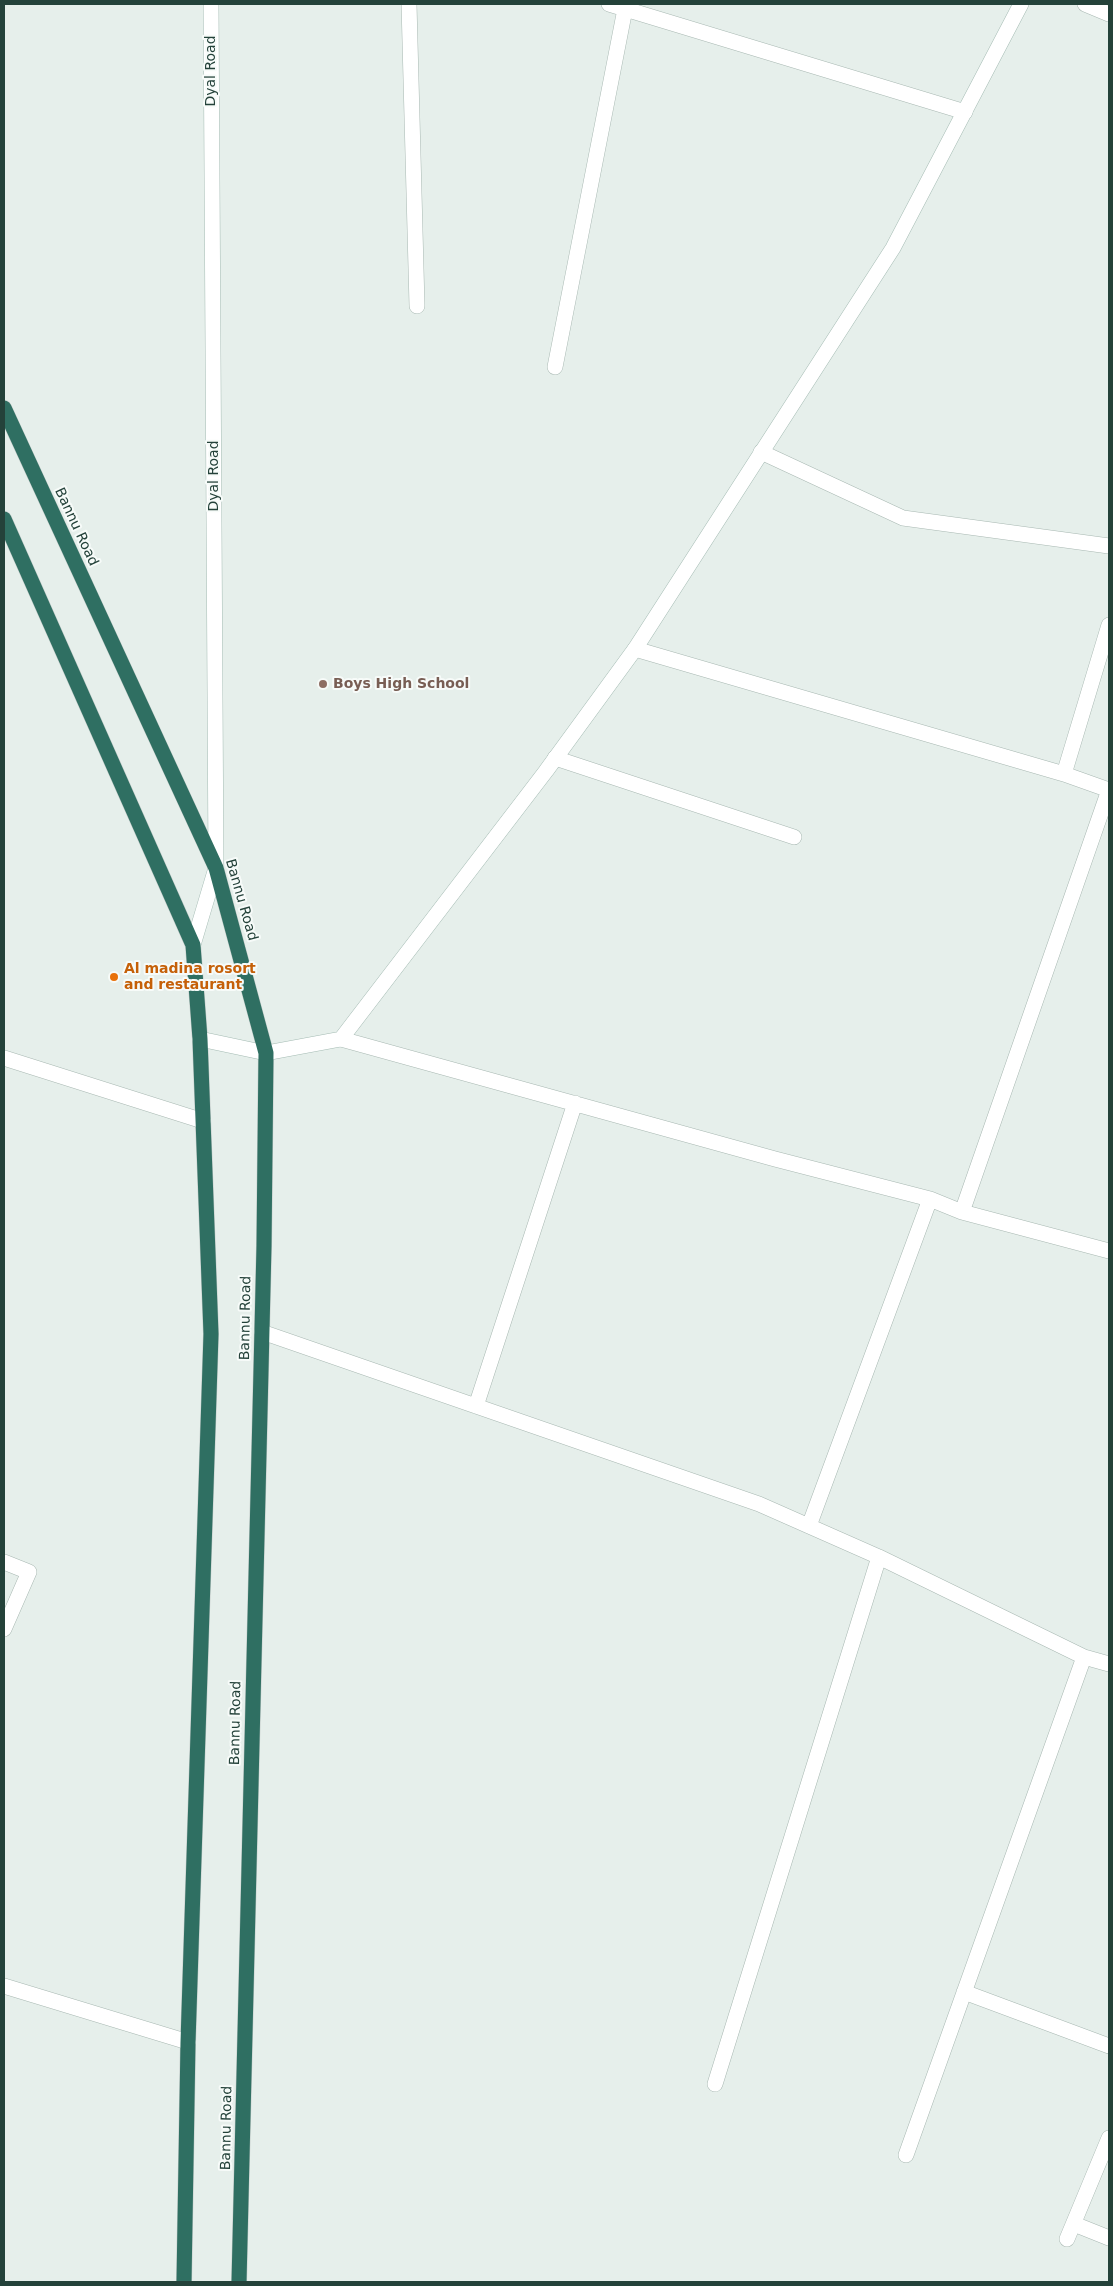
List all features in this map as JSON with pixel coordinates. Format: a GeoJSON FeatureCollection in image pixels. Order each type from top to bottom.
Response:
{"type":"FeatureCollection","features":[{"type":"Feature","properties":{"kind":"highway","name":"Bannu Road"},"geometry":{"type":"LineString","coordinates":[[4,408],[216,868],[266,1053],[262,1332],[240,2282]]}},
{"type":"Feature","properties":{"kind":"highway"},"geometry":{"type":"LineString","coordinates":[[4,522],[193,945],[200,1039],[212,1334],[188,2042],[184,2282]]}},
{"type":"Feature","properties":{"kind":"street","name":"Dyal Road"},"geometry":{"type":"LineString","coordinates":[[193,945],[216,868],[211,4]]}},
{"type":"Feature","properties":{"kind":"street"},"geometry":{"type":"LineString","coordinates":[[409,4],[417,306]]}},
{"type":"Feature","properties":{"kind":"street"},"geometry":{"type":"LineString","coordinates":[[609,4],[625,6],[964,112]]}},
{"type":"Feature","properties":{"kind":"street"},"geometry":{"type":"LineString","coordinates":[[341,1039],[555,758],[634,649],[893,248],[1021,4]]}},
{"type":"Feature","properties":{"kind":"street"},"geometry":{"type":"LineString","coordinates":[[1085,4],[1109,14]]}},
{"type":"Feature","properties":{"kind":"street"},"geometry":{"type":"LineString","coordinates":[[555,367],[625,6]]}},
{"type":"Feature","properties":{"kind":"street"},"geometry":{"type":"LineString","coordinates":[[762,452],[903,518],[1109,546]]}},
{"type":"Feature","properties":{"kind":"street"},"geometry":{"type":"LineString","coordinates":[[1064,774],[1109,625]]}},
{"type":"Feature","properties":{"kind":"street"},"geometry":{"type":"LineString","coordinates":[[634,649],[1064,774],[1109,790],[962,1212]]}},
{"type":"Feature","properties":{"kind":"street"},"geometry":{"type":"LineString","coordinates":[[555,758],[794,837]]}},
{"type":"Feature","properties":{"kind":"street"},"geometry":{"type":"LineString","coordinates":[[200,1039],[266,1053],[341,1039],[775,1159],[930,1198],[962,1212],[1109,1251]]}},
{"type":"Feature","properties":{"kind":"street"},"geometry":{"type":"LineString","coordinates":[[4,1058],[203,1120]]}},
{"type":"Feature","properties":{"kind":"street"},"geometry":{"type":"LineString","coordinates":[[476,1406],[575,1103]]}},
{"type":"Feature","properties":{"kind":"street"},"geometry":{"type":"LineString","coordinates":[[808,1526],[930,1198]]}},
{"type":"Feature","properties":{"kind":"street"},"geometry":{"type":"LineString","coordinates":[[262,1332],[759,1504],[879,1557],[1084,1657],[1109,1664]]}},
{"type":"Feature","properties":{"kind":"street"},"geometry":{"type":"LineString","coordinates":[[715,2084],[879,1557]]}},
{"type":"Feature","properties":{"kind":"street"},"geometry":{"type":"LineString","coordinates":[[4,1562],[29,1572],[4,1629]]}},
{"type":"Feature","properties":{"kind":"street"},"geometry":{"type":"LineString","coordinates":[[906,2155],[1084,1657]]}},
{"type":"Feature","properties":{"kind":"street"},"geometry":{"type":"LineString","coordinates":[[4,1986],[188,2042]]}},
{"type":"Feature","properties":{"kind":"street"},"geometry":{"type":"LineString","coordinates":[[964,1992],[1109,2046]]}},
{"type":"Feature","properties":{"kind":"street"},"geometry":{"type":"LineString","coordinates":[[1067,2239],[1109,2138]]}},
{"type":"Feature","properties":{"kind":"street"},"geometry":{"type":"LineString","coordinates":[[1074,2224],[1109,2238]]}},
{"type":"Feature","properties":{"kind":"place","name":"Boys High School"},"geometry":{"type":"Point","coordinates":[323,684]}},
{"type":"Feature","properties":{"kind":"place","name":"Al madina rosort and restaurant"},"geometry":{"type":"Point","coordinates":[114,977]}}]}
